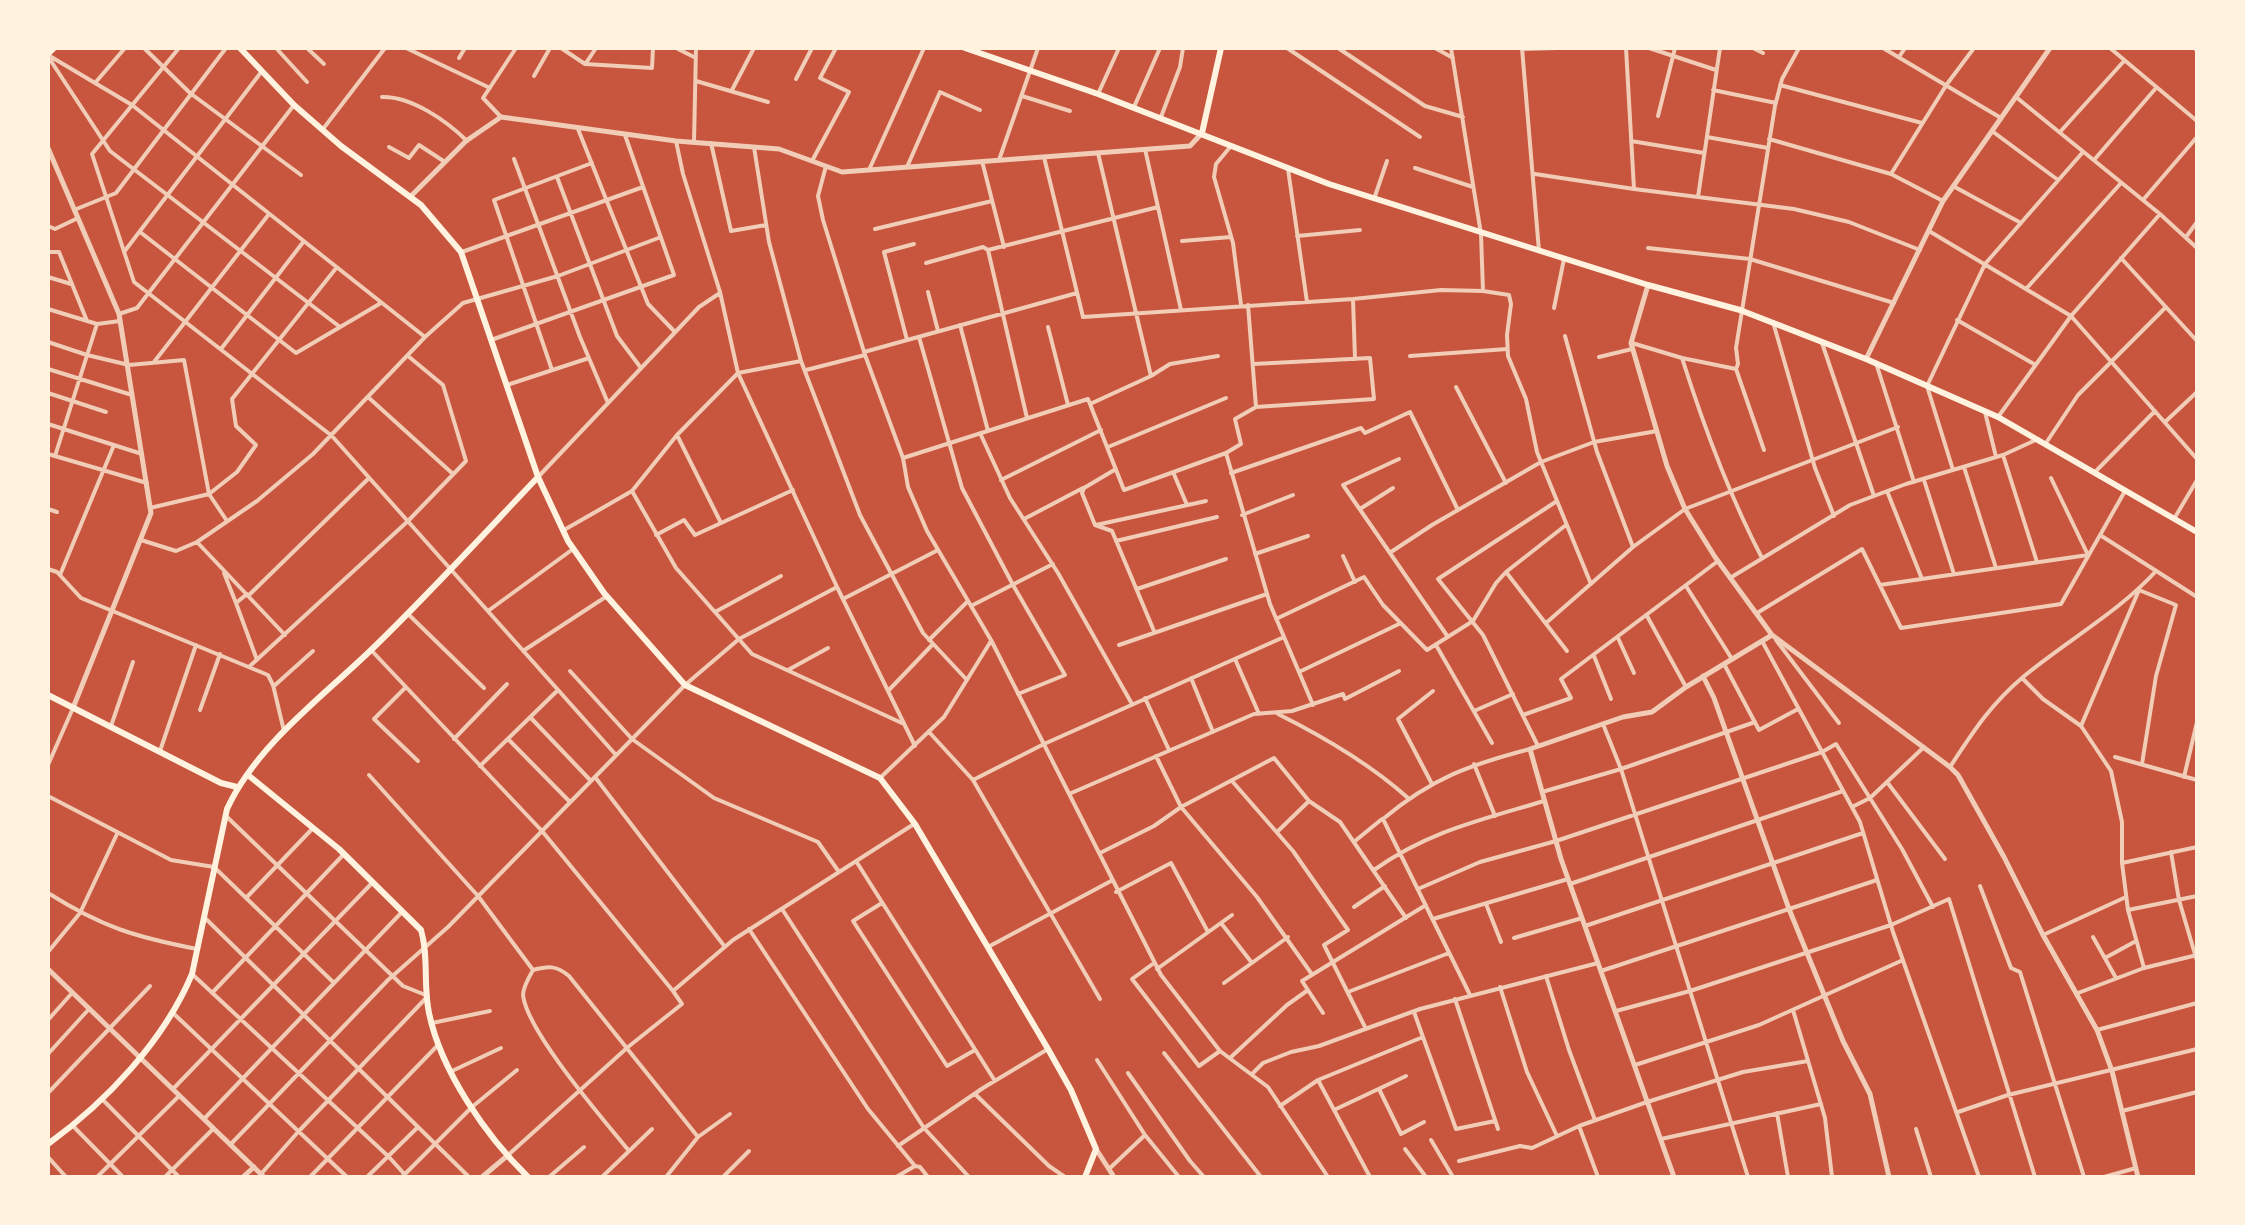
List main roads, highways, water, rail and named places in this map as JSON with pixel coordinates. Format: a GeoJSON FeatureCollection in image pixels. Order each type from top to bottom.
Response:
{"type":"FeatureCollection","features":[{"type":"Feature","properties":{"kind":"main road"},"geometry":{"type":"LineString","coordinates":[[48,55],[54,48]]}},
{"type":"Feature","properties":{"kind":"main road"},"geometry":{"type":"LineString","coordinates":[[240,48],[294,105],[421,205],[461,252],[538,477],[573,549],[607,596],[685,685],[880,778],[915,824],[1071,1090],[1096,1149],[1085,1177]]}},
{"type":"Feature","properties":{"kind":"main road"},"geometry":{"type":"LineString","coordinates":[[965,48],[1134,107],[1230,146],[1374,199],[1481,234],[1648,285],[1740,310],[1773,322],[1876,363],[1998,417],[2197,532]]}},
{"type":"Feature","properties":{"kind":"main road"},"geometry":{"type":"LineString","coordinates":[[1202,133],[1221,48]]}},
{"type":"Feature","properties":{"kind":"main road"},"geometry":{"type":"LineString","coordinates":[[48,1144],[73,1126],[102,1098],[139,1058],[172,1012],[192,974],[225,815],[237,787],[284,732],[371,650],[538,477]]}},
{"type":"Feature","properties":{"kind":"main road"},"geometry":{"type":"LineString","coordinates":[[48,694],[221,783],[237,787]]}},
{"type":"Feature","properties":{"kind":"main road"},"geometry":{"type":"LineString","coordinates":[[248,775],[344,854],[421,930],[426,946],[428,996],[432,1023],[439,1044],[472,1107],[507,1156],[528,1177]]}}]}
